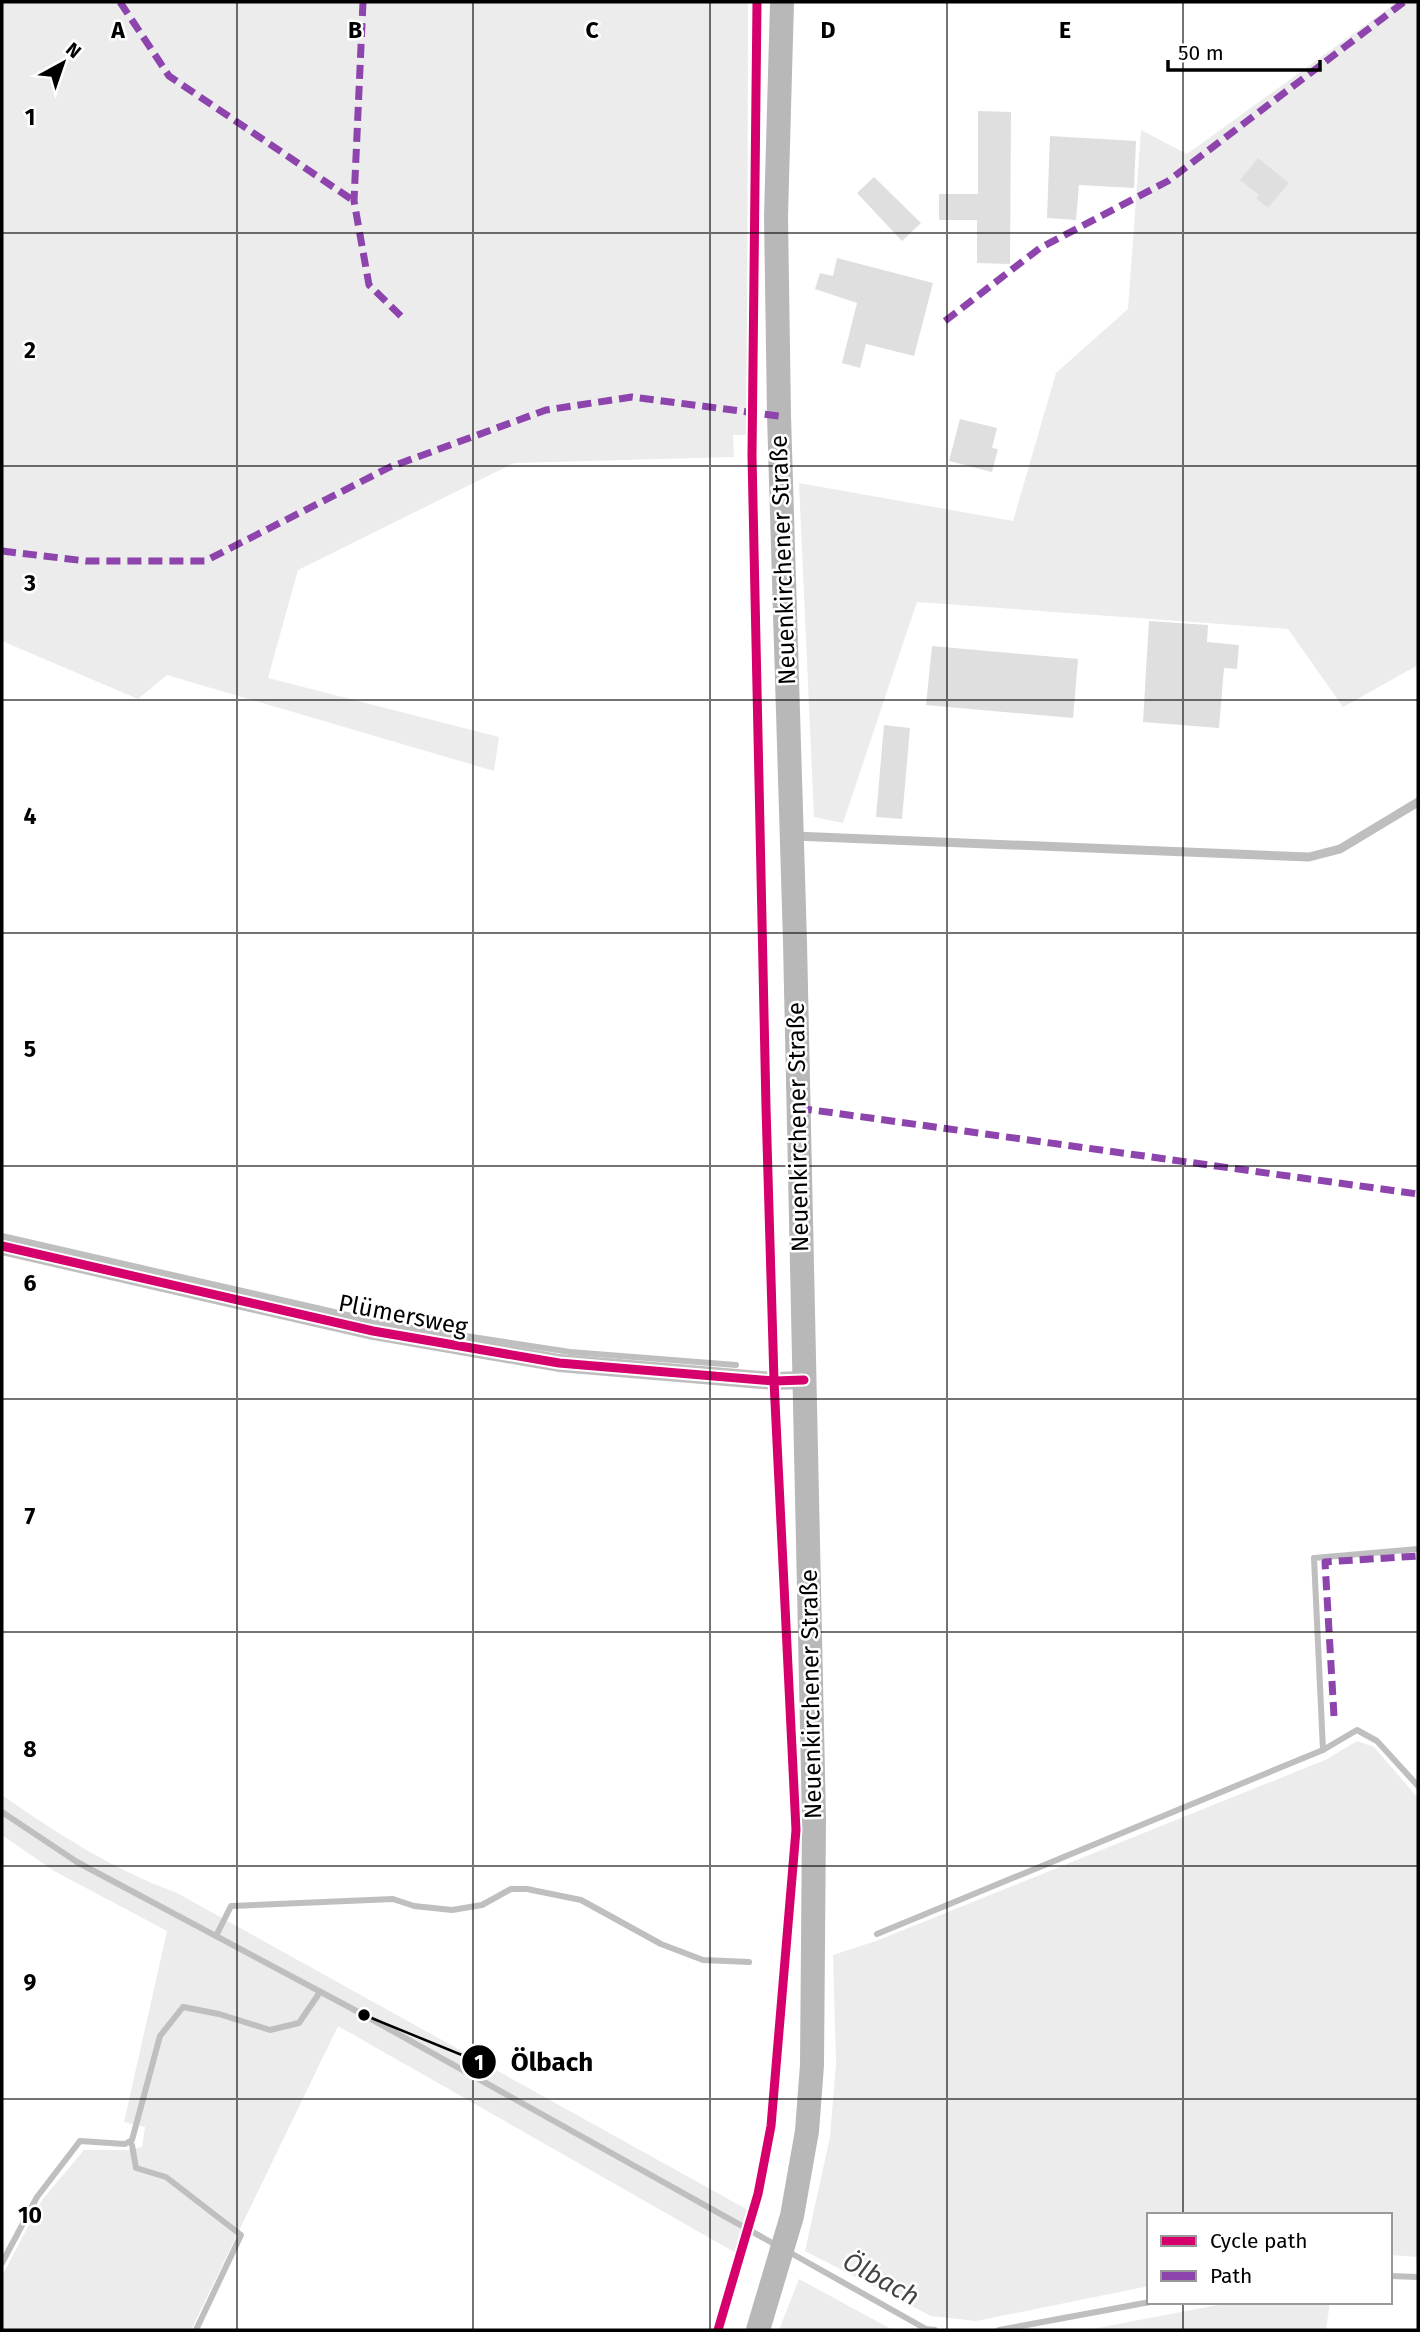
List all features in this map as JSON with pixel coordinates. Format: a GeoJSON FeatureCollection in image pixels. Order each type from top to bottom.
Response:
{"type":"FeatureCollection","features":[{"type":"Feature","properties":{"kind":"main road","name":"Neuenkirchener Straße"},"geometry":{"type":"LineString","coordinates":[[758,2330],[792,2216],[807,2132],[812,2065],[814,1820],[776,216],[782,2]]}},
{"type":"Feature","properties":{"kind":"street","name":"Plümersweg"},"geometry":{"type":"LineString","coordinates":[[2,1246],[373,1331],[559,1363],[774,1381],[804,1380]]}},
{"type":"Feature","properties":{"kind":"lane"},"geometry":{"type":"LineString","coordinates":[[792,836],[1309,857],[1340,849],[1418,802]]}},
{"type":"Feature","properties":{"kind":"shaded area"},"geometry":{"type":"Polygon","coordinates":[[[2,2],[748,2],[747,435],[733,435],[734,457],[514,463],[298,570],[268,678],[499,737],[494,771],[167,675],[138,699],[2,641],[2,2]]]}},
{"type":"Feature","properties":{"kind":"shaded area"},"geometry":{"type":"Polygon","coordinates":[[[1397,2],[1418,2],[1418,665],[1343,707],[1288,629],[917,602],[843,823],[814,817],[799,483],[1013,521],[1056,373],[1128,309],[1141,130],[1187,154],[1397,2]]]}},
{"type":"Feature","properties":{"kind":"shaded area"},"geometry":{"type":"Polygon","coordinates":[[[1357,1741],[1374,1747],[1418,1798],[1418,2257],[1392,2255],[1392,2213],[1147,2213],[1147,2286],[976,2321],[931,2316],[805,2251],[830,2137],[836,2064],[833,1955],[876,1941],[1325,1760],[1357,1741]]]}},
{"type":"Feature","properties":{"kind":"shaded area"},"geometry":{"type":"Polygon","coordinates":[[[2,1795],[108,1862],[177,1893],[748,2210],[736,2253],[338,2026],[191,2330],[2,2330],[2,2276],[42,2200],[84,2150],[129,2150],[142,2147],[145,2127],[124,2122],[167,1931],[54,1871],[2,1835],[2,1795]]]}},
{"type":"Feature","properties":{"kind":"shaded area"},"geometry":{"type":"Polygon","coordinates":[[[799,2279],[893,2330],[779,2330],[799,2279]]]}},
{"type":"Feature","properties":{"kind":"shaded area"},"geometry":{"type":"Polygon","coordinates":[[[1223,2304],[1330,2304],[1326,2330],[1087,2330],[1223,2304]]]}},
{"type":"Feature","properties":{"kind":"building"},"geometry":{"type":"Polygon","coordinates":[[[978,111],[1011,112],[1010,264],[977,263],[977,220],[939,220],[939,194],[978,194],[978,111]]]}},
{"type":"Feature","properties":{"kind":"building"},"geometry":{"type":"Polygon","coordinates":[[[1050,136],[1136,141],[1134,188],[1079,185],[1076,220],[1047,218],[1050,136]]]}},
{"type":"Feature","properties":{"kind":"building"},"geometry":{"type":"Polygon","coordinates":[[[1258,158],[1289,183],[1268,208],[1256,198],[1259,195],[1240,180],[1258,158]]]}},
{"type":"Feature","properties":{"kind":"building"},"geometry":{"type":"Polygon","coordinates":[[[874,177],[921,223],[902,241],[857,193],[874,177]]]}},
{"type":"Feature","properties":{"kind":"building"},"geometry":{"type":"Polygon","coordinates":[[[837,258],[933,283],[914,356],[866,344],[860,368],[842,363],[857,303],[815,289],[820,273],[833,276],[837,258]]]}},
{"type":"Feature","properties":{"kind":"building"},"geometry":{"type":"Polygon","coordinates":[[[960,419],[997,428],[992,448],[998,449],[992,472],[949,461],[960,419]]]}},
{"type":"Feature","properties":{"kind":"building"},"geometry":{"type":"Polygon","coordinates":[[[1149,621],[1208,625],[1207,642],[1239,645],[1237,669],[1224,668],[1219,728],[1143,722],[1149,621]]]}},
{"type":"Feature","properties":{"kind":"building"},"geometry":{"type":"Polygon","coordinates":[[[932,646],[1078,659],[1073,718],[926,705],[932,646]]]}},
{"type":"Feature","properties":{"kind":"building"},"geometry":{"type":"Polygon","coordinates":[[[884,725],[910,728],[902,819],[876,817],[884,725]]]}},
{"type":"Feature","properties":{"kind":"waterway"},"geometry":{"type":"LineString","coordinates":[[2,1236],[382,1323],[570,1352],[736,1365]]}},
{"type":"Feature","properties":{"kind":"waterway"},"geometry":{"type":"LineString","coordinates":[[1323,1750],[1314,1558],[1418,1549]]}},
{"type":"Feature","properties":{"kind":"waterway"},"geometry":{"type":"LineString","coordinates":[[877,1934],[1323,1750],[1357,1730],[1377,1741],[1418,1786]]}},
{"type":"Feature","properties":{"kind":"waterway","name":"Ölbach"},"geometry":{"type":"LineString","coordinates":[[2,1812],[77,1862],[364,2015],[776,2245]]}},
{"type":"Feature","properties":{"kind":"waterway"},"geometry":{"type":"LineString","coordinates":[[216,1936],[231,1906],[393,1899],[414,1906],[452,1910],[482,1905],[511,1889],[527,1889],[581,1900],[661,1944],[703,1960],[749,1962]]}},
{"type":"Feature","properties":{"kind":"waterway"},"geometry":{"type":"LineString","coordinates":[[2,2263],[37,2197],[80,2141],[125,2144],[132,2140],[160,2036],[183,2007],[219,2014],[270,2030],[299,2023],[320,1992]]}},
{"type":"Feature","properties":{"kind":"waterway"},"geometry":{"type":"LineString","coordinates":[[132,2145],[136,2168],[166,2177],[241,2235],[196,2330]]}},
{"type":"Feature","properties":{"kind":"waterway","name":"Ölbach"},"geometry":{"type":"LineString","coordinates":[[789,2252],[926,2329],[935,2330]]}},
{"type":"Feature","properties":{"kind":"waterway","name":"Ölbach"},"geometry":{"type":"LineString","coordinates":[[1392,2276],[1418,2277]]}},
{"type":"Feature","properties":{"kind":"waterway","name":"Ölbach"},"geometry":{"type":"LineString","coordinates":[[999,2330],[1147,2303]]}},
{"type":"Feature","properties":{"kind":"marked path"},"geometry":{"type":"LineString","coordinates":[[120,2],[169,76],[354,201]]}},
{"type":"Feature","properties":{"kind":"marked path"},"geometry":{"type":"LineString","coordinates":[[363,2],[354,201],[369,285],[404,319]]}},
{"type":"Feature","properties":{"kind":"marked path"},"geometry":{"type":"LineString","coordinates":[[945,321],[1040,248],[1168,181],[1404,2]]}},
{"type":"Feature","properties":{"kind":"marked path"},"geometry":{"type":"LineString","coordinates":[[2,551],[86,561],[205,561],[390,467],[546,410],[632,397],[779,416]]}},
{"type":"Feature","properties":{"kind":"marked path"},"geometry":{"type":"LineString","coordinates":[[798,1108],[1418,1194]]}},
{"type":"Feature","properties":{"kind":"marked path"},"geometry":{"type":"LineString","coordinates":[[1334,1716],[1325,1562],[1418,1556]]}},
{"type":"Feature","properties":{"kind":"cycle path"},"geometry":{"type":"LineString","coordinates":[[718,2330],[758,2194],[771,2126],[796,1830],[774,1381],[752,456],[757,2]]}},
{"type":"Feature","properties":{"kind":"cycle path"},"geometry":{"type":"LineString","coordinates":[[2,1246],[373,1331],[559,1363],[774,1381],[804,1380]]}},
{"type":"Feature","properties":{"kind":"place","name":"Ölbach"},"geometry":{"type":"Point","coordinates":[364,2015]}}]}
